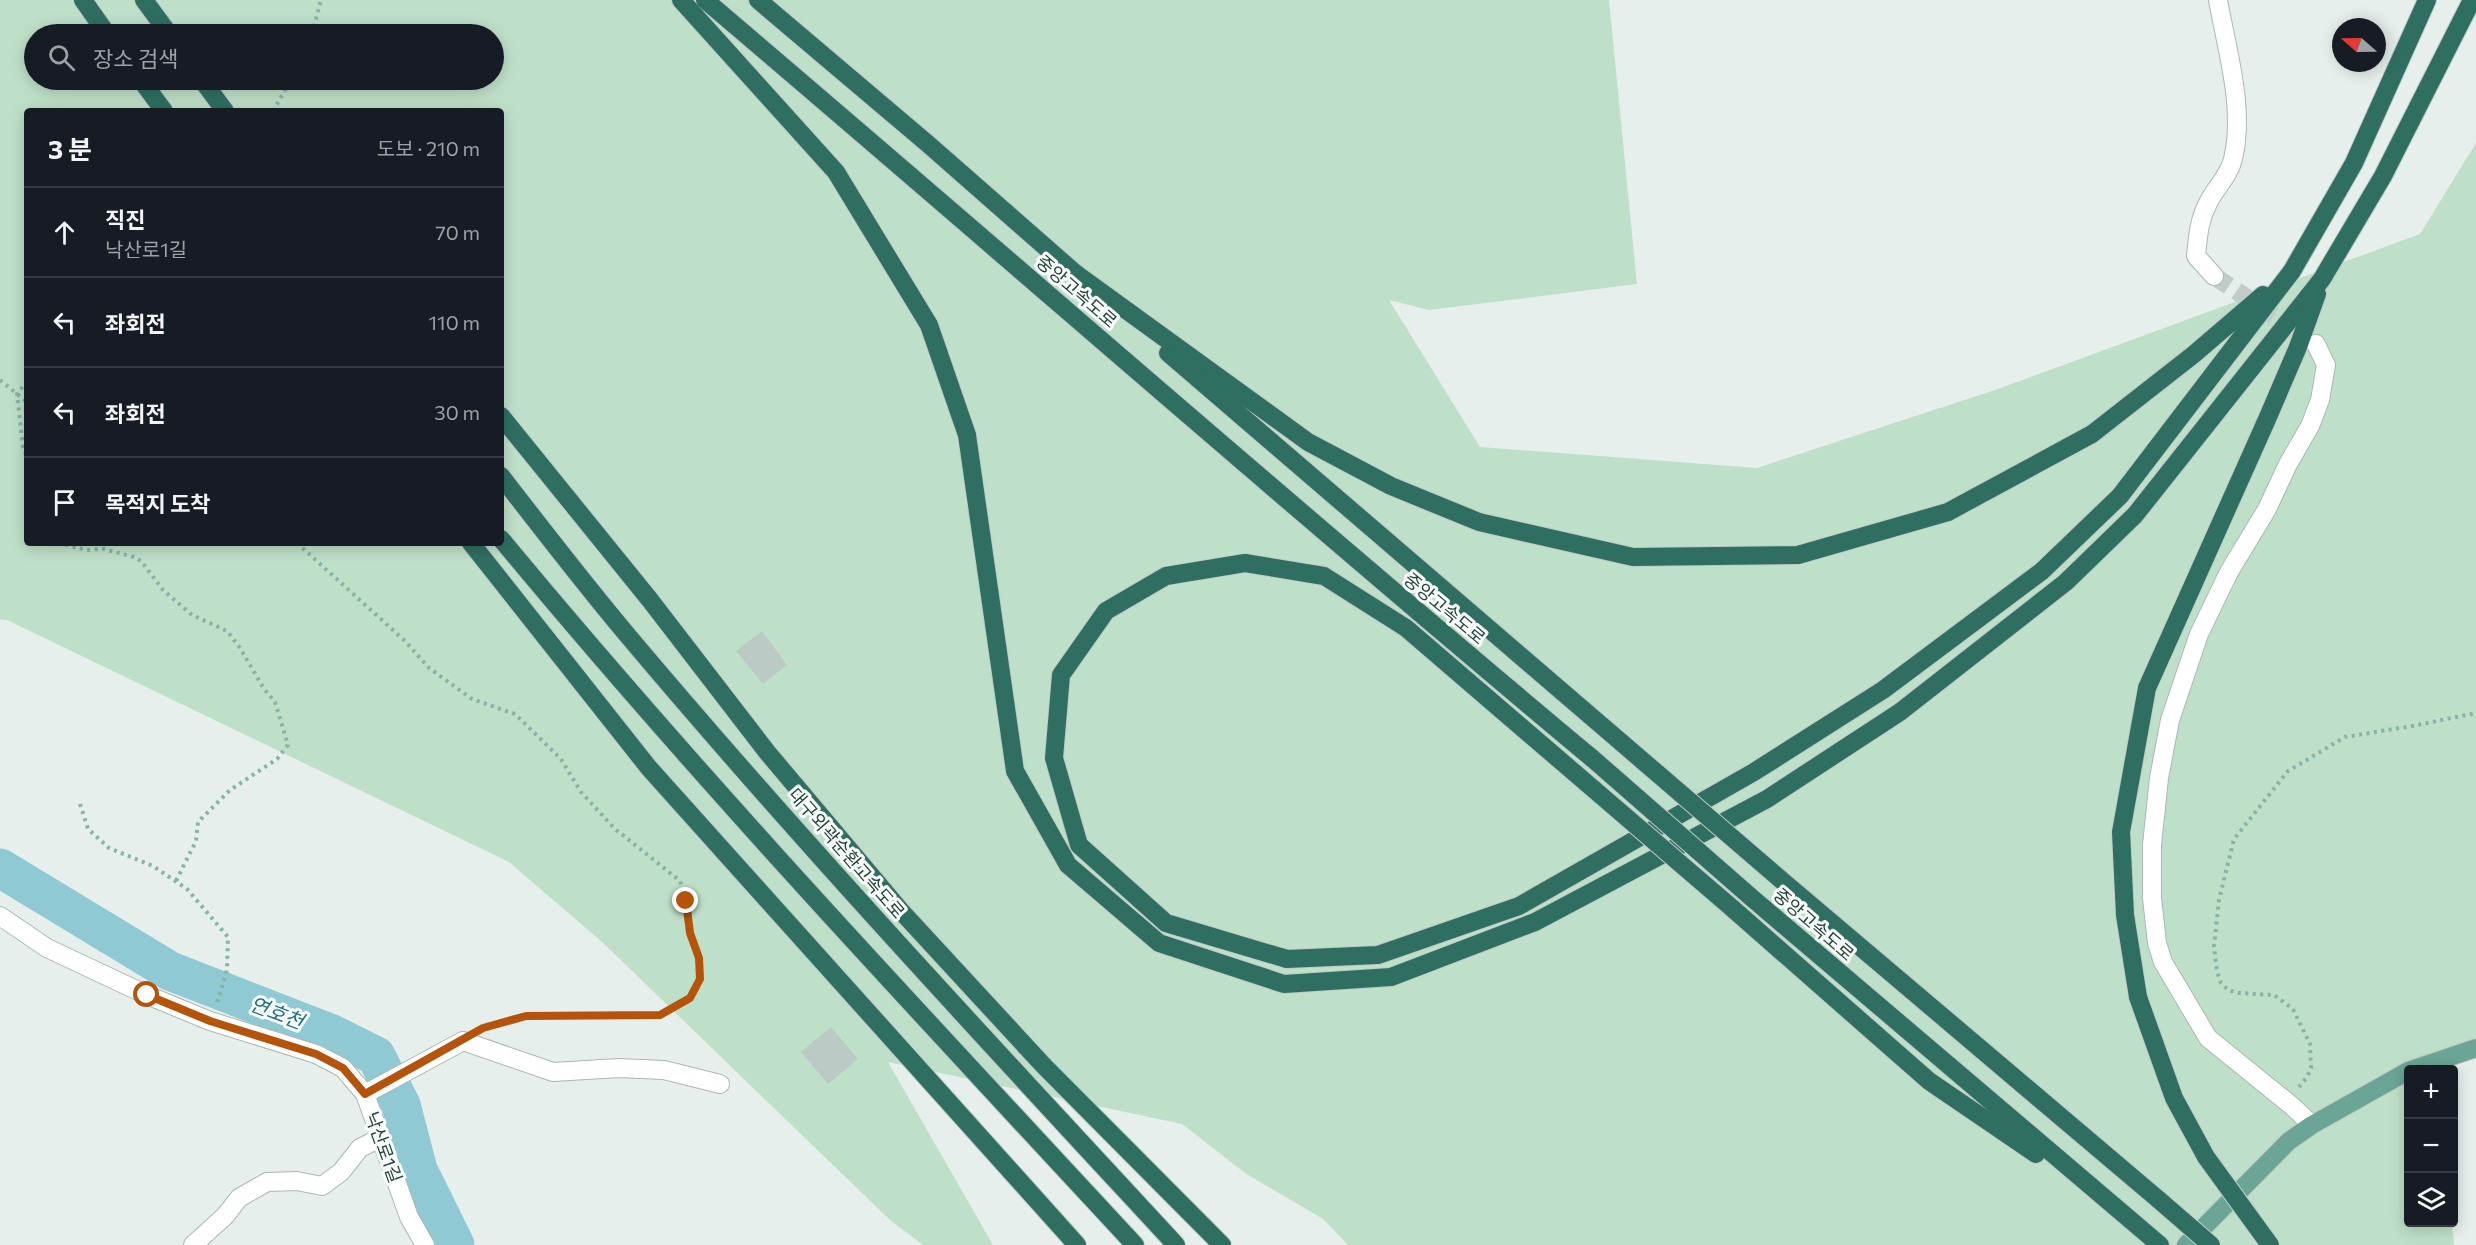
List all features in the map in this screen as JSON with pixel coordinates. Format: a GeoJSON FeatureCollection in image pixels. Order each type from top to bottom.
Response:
{"type":"FeatureCollection","features":[{"type":"Feature","properties":{"kind":"highway"},"geometry":{"type":"LineString","coordinates":[[83,0],[100,24]]}},
{"type":"Feature","properties":{"kind":"highway"},"geometry":{"type":"LineString","coordinates":[[144,0],[162,24]]}},
{"type":"Feature","properties":{"kind":"highway"},"geometry":{"type":"LineString","coordinates":[[681,0],[836,172],[929,326],[967,435],[1015,771],[1068,865],[1159,943],[1284,984],[1392,977],[1535,922],[1767,799],[1900,712],[2066,582],[2135,515],[2322,279],[2383,176],[2472,0]]}},
{"type":"Feature","properties":{"kind":"highway","name":"중앙고속도로"},"geometry":{"type":"LineString","coordinates":[[705,0],[1405,602],[1593,759],[1752,898],[2160,1245]]}},
{"type":"Feature","properties":{"kind":"highway","name":"중앙고속도로"},"geometry":{"type":"LineString","coordinates":[[758,0],[920,136],[1419,570],[2211,1245]]}},
{"type":"Feature","properties":{"kind":"highway"},"geometry":{"type":"LineString","coordinates":[[2124,1215],[1929,1081],[1732,908],[1576,774],[1406,628],[1324,576],[1245,563],[1166,576],[1106,611],[1060,675],[1054,758],[1079,845],[1166,923],[1287,959],[1378,955],[1519,906],[1754,772],[1883,690],[2042,572],[2120,496],[2292,271],[2354,163],[2427,0]]}},
{"type":"Feature","properties":{"kind":"highway"},"geometry":{"type":"LineString","coordinates":[[140,90],[150,108]]}},
{"type":"Feature","properties":{"kind":"highway"},"geometry":{"type":"LineString","coordinates":[[148,90],[162,108]]}},
{"type":"Feature","properties":{"kind":"highway"},"geometry":{"type":"LineString","coordinates":[[210,90],[224,108]]}},
{"type":"Feature","properties":{"kind":"highway"},"geometry":{"type":"LineString","coordinates":[[1075,273],[1308,442],[1391,486],[1479,522],[1633,557],[1798,555],[1948,512],[2092,434],[2193,355],[2292,271]]}},
{"type":"Feature","properties":{"kind":"highway"},"geometry":{"type":"LineString","coordinates":[[2270,1245],[2206,1157],[2174,1098],[2138,996],[2126,915],[2121,832],[2147,688],[2298,347],[2322,279]]}},
{"type":"Feature","properties":{"kind":"highway"},"geometry":{"type":"LineString","coordinates":[[504,420],[650,600],[767,752],[901,911],[1044,1066],[1222,1245]]}},
{"type":"Feature","properties":{"kind":"highway","name":"대구외곽순환고속도로"},"geometry":{"type":"LineString","coordinates":[[504,480],[628,637],[875,918],[1176,1245]]}},
{"type":"Feature","properties":{"kind":"highway"},"geometry":{"type":"LineString","coordinates":[[504,543],[726,800],[1136,1245]]}},
{"type":"Feature","properties":{"kind":"highway"},"geometry":{"type":"LineString","coordinates":[[473,546],[649,768],[1077,1245]]}},
{"type":"Feature","properties":{"kind":"main road"},"geometry":{"type":"LineString","coordinates":[[2425,1065],[2476,1048]]}},
{"type":"Feature","properties":{"kind":"main road"},"geometry":{"type":"LineString","coordinates":[[2186,1245],[2289,1141],[2312,1125],[2404,1073]]}},
{"type":"Feature","properties":{"kind":"street"},"geometry":{"type":"LineString","coordinates":[[2214,276],[2196,256],[2199,225],[2209,201],[2223,183],[2233,161],[2237,123],[2218,0]]}},
{"type":"Feature","properties":{"kind":"street"},"geometry":{"type":"LineString","coordinates":[[2312,1125],[2208,1038],[2163,962],[2157,943],[2152,898],[2152,845],[2159,778],[2170,720],[2199,634],[2229,572],[2267,509],[2288,464],[2310,426],[2320,400],[2326,365],[2316,344]]}},
{"type":"Feature","properties":{"kind":"street","name":"낙산로1길"},"geometry":{"type":"LineString","coordinates":[[0,916],[47,948],[147,995],[210,1021],[316,1054],[343,1068],[371,1091],[380,1138],[409,1217],[425,1245]]}},
{"type":"Feature","properties":{"kind":"street"},"geometry":{"type":"LineString","coordinates":[[371,1091],[463,1041],[553,1072],[619,1068],[664,1070],[720,1084]]}},
{"type":"Feature","properties":{"kind":"street"},"geometry":{"type":"LineString","coordinates":[[193,1245],[225,1216],[239,1198],[267,1182],[297,1180],[322,1186],[341,1172],[360,1148],[380,1138]]}},
{"type":"Feature","properties":{"kind":"path"},"geometry":{"type":"LineString","coordinates":[[315,24],[321,0]]}},
{"type":"Feature","properties":{"kind":"path"},"geometry":{"type":"LineString","coordinates":[[275,108],[285,90]]}},
{"type":"Feature","properties":{"kind":"path"},"geometry":{"type":"LineString","coordinates":[[0,380],[24,400]]}},
{"type":"Feature","properties":{"kind":"path"},"geometry":{"type":"LineString","coordinates":[[24,385],[17,394],[24,450]]}},
{"type":"Feature","properties":{"kind":"path"},"geometry":{"type":"LineString","coordinates":[[70,546],[86,550],[104,549],[134,556],[141,561],[163,590],[192,615],[227,631],[240,648],[264,689],[275,702],[286,731],[288,745],[277,759],[230,790],[198,822],[196,841],[176,881]]}},
{"type":"Feature","properties":{"kind":"path"},"geometry":{"type":"LineString","coordinates":[[300,546],[405,641],[429,668],[472,699],[515,714],[561,759],[581,792],[614,828],[680,881],[686,901],[690,933],[699,958],[700,979],[690,998],[660,1015],[526,1016],[483,1028],[463,1041]]}},
{"type":"Feature","properties":{"kind":"path"},"geometry":{"type":"LineString","coordinates":[[2286,1101],[2307,1077],[2310,1068],[2310,1044],[2294,1010],[2274,995],[2239,993],[2229,990],[2221,984],[2217,972],[2214,946],[2219,900],[2234,839],[2288,771],[2345,737],[2476,713]]}},
{"type":"Feature","properties":{"kind":"path"},"geometry":{"type":"LineString","coordinates":[[80,804],[88,829],[109,848],[153,866],[187,889],[228,937],[227,969],[216,1005]]}},
{"type":"Feature","properties":{"kind":"green space"},"geometry":{"type":"Polygon","coordinates":[[[0,0],[1609,0],[1637,284],[1429,310],[1389,300],[1480,447],[1757,468],[1998,389],[2420,234],[2476,143],[2476,1052],[2427,1065],[2404,1065],[2404,1227],[2452,1227],[2454,1245],[1348,1245],[1323,1219],[1245,1173],[1182,1124],[888,1062],[993,1245],[923,1245],[890,1220],[602,942],[509,862],[7,620],[0,619],[0,0]]]}},
{"type":"Feature","properties":{"kind":"building"},"geometry":{"type":"Polygon","coordinates":[[[762,631],[787,665],[763,684],[736,651],[762,631]]]}},
{"type":"Feature","properties":{"kind":"building"},"geometry":{"type":"Polygon","coordinates":[[[831,1027],[858,1059],[828,1084],[801,1052],[831,1027]]]}},
{"type":"Feature","properties":{"kind":"waterway","name":"연호천"},"geometry":{"type":"LineString","coordinates":[[0,868],[170,971],[332,1034],[376,1056],[401,1105],[418,1170],[455,1245]]}},
{"type":"Feature","properties":{"kind":"tunnel"},"geometry":{"type":"LineString","coordinates":[[2214,276],[2299,333]]}},
{"type":"Feature","properties":{"kind":"route"},"geometry":{"type":"LineString","coordinates":[[147,995],[210,1021],[316,1054],[343,1068],[365,1094],[483,1028],[502,1021],[526,1016],[660,1015],[690,998],[700,979],[699,958],[690,933],[686,901]]}}]}
